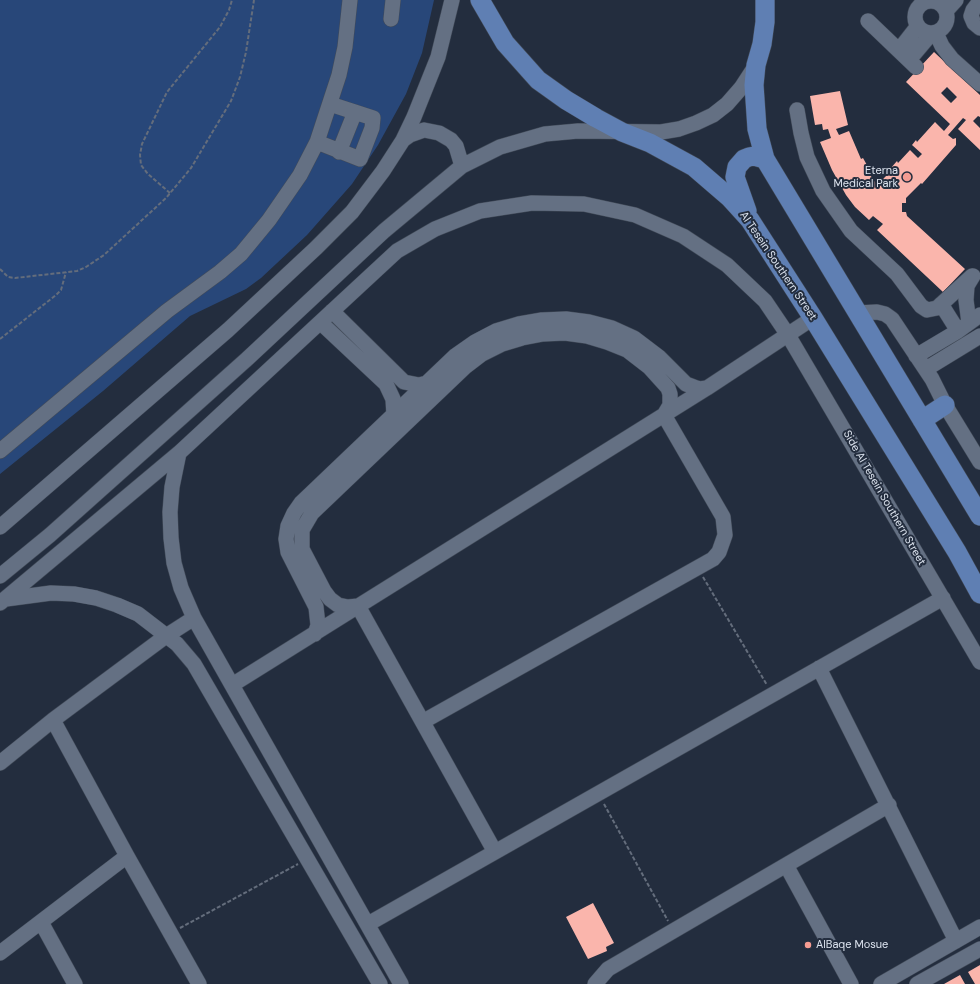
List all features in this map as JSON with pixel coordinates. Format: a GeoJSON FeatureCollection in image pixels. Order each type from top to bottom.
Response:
{"type":"FeatureCollection","features":[{"type":"Feature","properties":{"kind":"main road","name":"Al Tesein Southern Street"},"geometry":{"type":"LineString","coordinates":[[480,0],[505,43],[538,80],[566,100],[622,132],[650,143],[694,167],[730,198],[750,220],[813,318],[957,552],[980,594]]}},
{"type":"Feature","properties":{"kind":"main road"},"geometry":{"type":"LineString","coordinates":[[765,0],[766,22],[756,65],[755,110],[757,129],[765,159],[980,516]]}},
{"type":"Feature","properties":{"kind":"main road"},"geometry":{"type":"LineString","coordinates":[[750,220],[736,182],[735,172],[737,166],[744,159],[754,156],[765,159]]}},
{"type":"Feature","properties":{"kind":"main road"},"geometry":{"type":"LineString","coordinates":[[922,420],[945,405]]}},
{"type":"Feature","properties":{"kind":"street"},"geometry":{"type":"LineString","coordinates":[[0,451],[167,311],[220,272],[241,254],[284,200],[300,176],[317,142],[330,104],[345,47],[350,0]]}},
{"type":"Feature","properties":{"kind":"street"},"geometry":{"type":"LineString","coordinates":[[391,19],[393,0]]}},
{"type":"Feature","properties":{"kind":"street"},"geometry":{"type":"LineString","coordinates":[[0,526],[228,330],[321,244],[368,192],[403,140],[430,81],[445,32],[452,0]]}},
{"type":"Feature","properties":{"kind":"street"},"geometry":{"type":"LineString","coordinates":[[956,0],[939,4],[926,2],[916,10],[914,19],[917,27],[922,31],[934,33],[952,59],[980,84]]}},
{"type":"Feature","properties":{"kind":"street"},"geometry":{"type":"LineString","coordinates":[[980,1],[973,10],[971,16],[980,28]]}},
{"type":"Feature","properties":{"kind":"street"},"geometry":{"type":"LineString","coordinates":[[908,59],[934,33],[946,24],[939,4]]}},
{"type":"Feature","properties":{"kind":"street"},"geometry":{"type":"LineString","coordinates":[[868,21],[908,59]]}},
{"type":"Feature","properties":{"kind":"street"},"geometry":{"type":"LineString","coordinates":[[908,59],[917,27]]}},
{"type":"Feature","properties":{"kind":"street"},"geometry":{"type":"LineString","coordinates":[[0,576],[50,535],[247,359],[384,231],[462,166],[500,147],[540,135],[567,132],[661,132],[679,129],[713,115],[728,104],[741,88],[756,65]]}},
{"type":"Feature","properties":{"kind":"street"},"geometry":{"type":"LineString","coordinates":[[317,142],[357,159],[361,158],[374,119],[330,104]]}},
{"type":"Feature","properties":{"kind":"street"},"geometry":{"type":"LineString","coordinates":[[797,110],[802,139],[811,168],[823,191],[841,218],[864,244],[897,274],[921,306],[931,310],[937,308],[976,273]]}},
{"type":"Feature","properties":{"kind":"street"},"geometry":{"type":"LineString","coordinates":[[340,152],[355,112]]}},
{"type":"Feature","properties":{"kind":"street"},"geometry":{"type":"LineString","coordinates":[[403,140],[410,135],[424,130],[439,132],[451,140],[456,146],[462,166]]}},
{"type":"Feature","properties":{"kind":"street","name":"Side Al Tesein Southern Street"},"geometry":{"type":"LineString","coordinates":[[3,601],[179,453],[397,251],[435,229],[480,211],[532,203],[584,204],[635,215],[683,236],[727,265],[765,301],[788,335],[980,662]]}},
{"type":"Feature","properties":{"kind":"street"},"geometry":{"type":"LineString","coordinates":[[384,231],[397,251]]}},
{"type":"Feature","properties":{"kind":"street"},"geometry":{"type":"LineString","coordinates":[[969,323],[966,300],[968,286],[976,273]]}},
{"type":"Feature","properties":{"kind":"street"},"geometry":{"type":"LineString","coordinates":[[941,304],[969,323]]}},
{"type":"Feature","properties":{"kind":"street"},"geometry":{"type":"LineString","coordinates":[[332,311],[398,377],[411,384],[427,383]]}},
{"type":"Feature","properties":{"kind":"street"},"geometry":{"type":"LineString","coordinates":[[856,312],[877,312],[885,314],[892,319],[926,369],[945,405],[980,462]]}},
{"type":"Feature","properties":{"kind":"street"},"geometry":{"type":"LineString","coordinates":[[232,685],[707,388],[813,318]]}},
{"type":"Feature","properties":{"kind":"street"},"geometry":{"type":"LineString","coordinates":[[315,634],[318,625],[316,606],[288,552],[286,539],[288,526],[294,514],[301,503],[394,416],[455,356],[475,342],[496,331],[526,322],[566,319],[589,322],[612,328],[634,338],[659,357],[686,384],[692,387],[707,388]]}},
{"type":"Feature","properties":{"kind":"street"},"geometry":{"type":"LineString","coordinates":[[321,323],[386,384],[393,399],[394,416]]}},
{"type":"Feature","properties":{"kind":"street"},"geometry":{"type":"LineString","coordinates":[[916,356],[969,323]]}},
{"type":"Feature","properties":{"kind":"street"},"geometry":{"type":"LineString","coordinates":[[358,606],[348,607],[338,605],[330,599],[324,591],[302,549],[301,539],[306,521],[312,513],[465,367],[482,354],[508,342],[543,334],[565,333],[587,336],[608,342],[627,350],[639,358],[668,388],[671,400],[668,411],[664,415]]}},
{"type":"Feature","properties":{"kind":"street"},"geometry":{"type":"LineString","coordinates":[[926,369],[980,336]]}},
{"type":"Feature","properties":{"kind":"street"},"geometry":{"type":"LineString","coordinates":[[424,721],[713,559],[719,552],[723,544],[725,526],[723,517],[664,415]]}},
{"type":"Feature","properties":{"kind":"street"},"geometry":{"type":"LineString","coordinates":[[179,453],[170,512],[174,563],[181,588],[194,618],[401,984]]}},
{"type":"Feature","properties":{"kind":"street"},"geometry":{"type":"LineString","coordinates":[[3,601],[51,593],[74,594],[96,598],[138,614],[177,644],[194,664],[380,984]]}},
{"type":"Feature","properties":{"kind":"street"},"geometry":{"type":"LineString","coordinates":[[368,924],[943,598]]}},
{"type":"Feature","properties":{"kind":"street"},"geometry":{"type":"LineString","coordinates":[[358,606],[424,721],[495,852]]}},
{"type":"Feature","properties":{"kind":"street"},"geometry":{"type":"LineString","coordinates":[[0,763],[53,720],[166,636],[194,618]]}},
{"type":"Feature","properties":{"kind":"street"},"geometry":{"type":"LineString","coordinates":[[819,668],[956,941]]}},
{"type":"Feature","properties":{"kind":"street"},"geometry":{"type":"LineString","coordinates":[[53,720],[199,984]]}},
{"type":"Feature","properties":{"kind":"street"},"geometry":{"type":"LineString","coordinates":[[595,984],[608,969],[889,806]]}},
{"type":"Feature","properties":{"kind":"street"},"geometry":{"type":"LineString","coordinates":[[0,953],[127,856]]}},
{"type":"Feature","properties":{"kind":"street"},"geometry":{"type":"LineString","coordinates":[[786,865],[851,984]]}},
{"type":"Feature","properties":{"kind":"street"},"geometry":{"type":"LineString","coordinates":[[323,886],[340,876]]}},
{"type":"Feature","properties":{"kind":"street"},"geometry":{"type":"LineString","coordinates":[[41,922],[75,984]]}},
{"type":"Feature","properties":{"kind":"street"},"geometry":{"type":"LineString","coordinates":[[881,984],[980,927]]}},
{"type":"Feature","properties":{"kind":"street"},"geometry":{"type":"LineString","coordinates":[[918,984],[980,949]]}},
{"type":"Feature","properties":{"kind":"path"},"geometry":{"type":"LineString","coordinates":[[170,193],[148,174],[141,165],[140,155],[142,144],[168,92],[220,28],[232,0]]}},
{"type":"Feature","properties":{"kind":"path"},"geometry":{"type":"LineString","coordinates":[[0,268],[8,277],[15,278],[77,271],[104,255],[170,193],[191,168],[231,100],[240,77],[246,52],[254,0]]}},
{"type":"Feature","properties":{"kind":"path"},"geometry":{"type":"LineString","coordinates":[[0,339],[61,290],[66,272]]}},
{"type":"Feature","properties":{"kind":"path"},"geometry":{"type":"LineString","coordinates":[[698,567],[773,694]]}},
{"type":"Feature","properties":{"kind":"path"},"geometry":{"type":"LineString","coordinates":[[598,794],[673,931]]}},
{"type":"Feature","properties":{"kind":"path"},"geometry":{"type":"LineString","coordinates":[[171,933],[308,859]]}},
{"type":"Feature","properties":{"kind":"shaded area"},"geometry":{"type":"Polygon","coordinates":[[[0,0],[434,0],[422,53],[406,94],[378,145],[352,184],[307,235],[261,278],[246,289],[190,316],[103,391],[0,474],[0,0]]]}},
{"type":"Feature","properties":{"kind":"building","name":"Eterna Medical Park"},"geometry":{"type":"Polygon","coordinates":[[[934,52],[980,95],[980,117],[978,116],[973,121],[980,128],[980,150],[958,129],[966,120],[963,118],[948,135],[953,139],[956,138],[956,145],[922,184],[921,183],[906,198],[906,203],[902,203],[902,212],[906,212],[907,216],[965,269],[943,292],[877,230],[883,224],[873,216],[869,220],[855,207],[846,195],[832,170],[820,142],[831,138],[828,129],[823,130],[822,124],[815,125],[810,96],[840,91],[848,125],[836,129],[839,135],[849,131],[861,159],[863,158],[868,167],[866,169],[877,185],[891,171],[890,169],[897,161],[898,163],[910,150],[918,158],[922,154],[912,145],[916,140],[917,142],[935,122],[944,131],[950,124],[906,82],[934,52]],[[947,87],[941,93],[951,103],[957,97],[947,87]]]}},
{"type":"Feature","properties":{"kind":"building"},"geometry":{"type":"Polygon","coordinates":[[[593,903],[614,943],[606,947],[607,951],[588,959],[566,917],[593,903]]]}},
{"type":"Feature","properties":{"kind":"building"},"geometry":{"type":"Polygon","coordinates":[[[980,965],[980,984],[975,984],[968,972],[980,965]]]}},
{"type":"Feature","properties":{"kind":"building"},"geometry":{"type":"Polygon","coordinates":[[[960,975],[965,984],[944,984],[960,975]]]}},
{"type":"Feature","properties":{"kind":"place","name":"Eterna Medical Park"},"geometry":{"type":"Point","coordinates":[907,177]}},
{"type":"Feature","properties":{"kind":"place","name":"AlBaqe Mosue"},"geometry":{"type":"Point","coordinates":[808,945]}}]}
